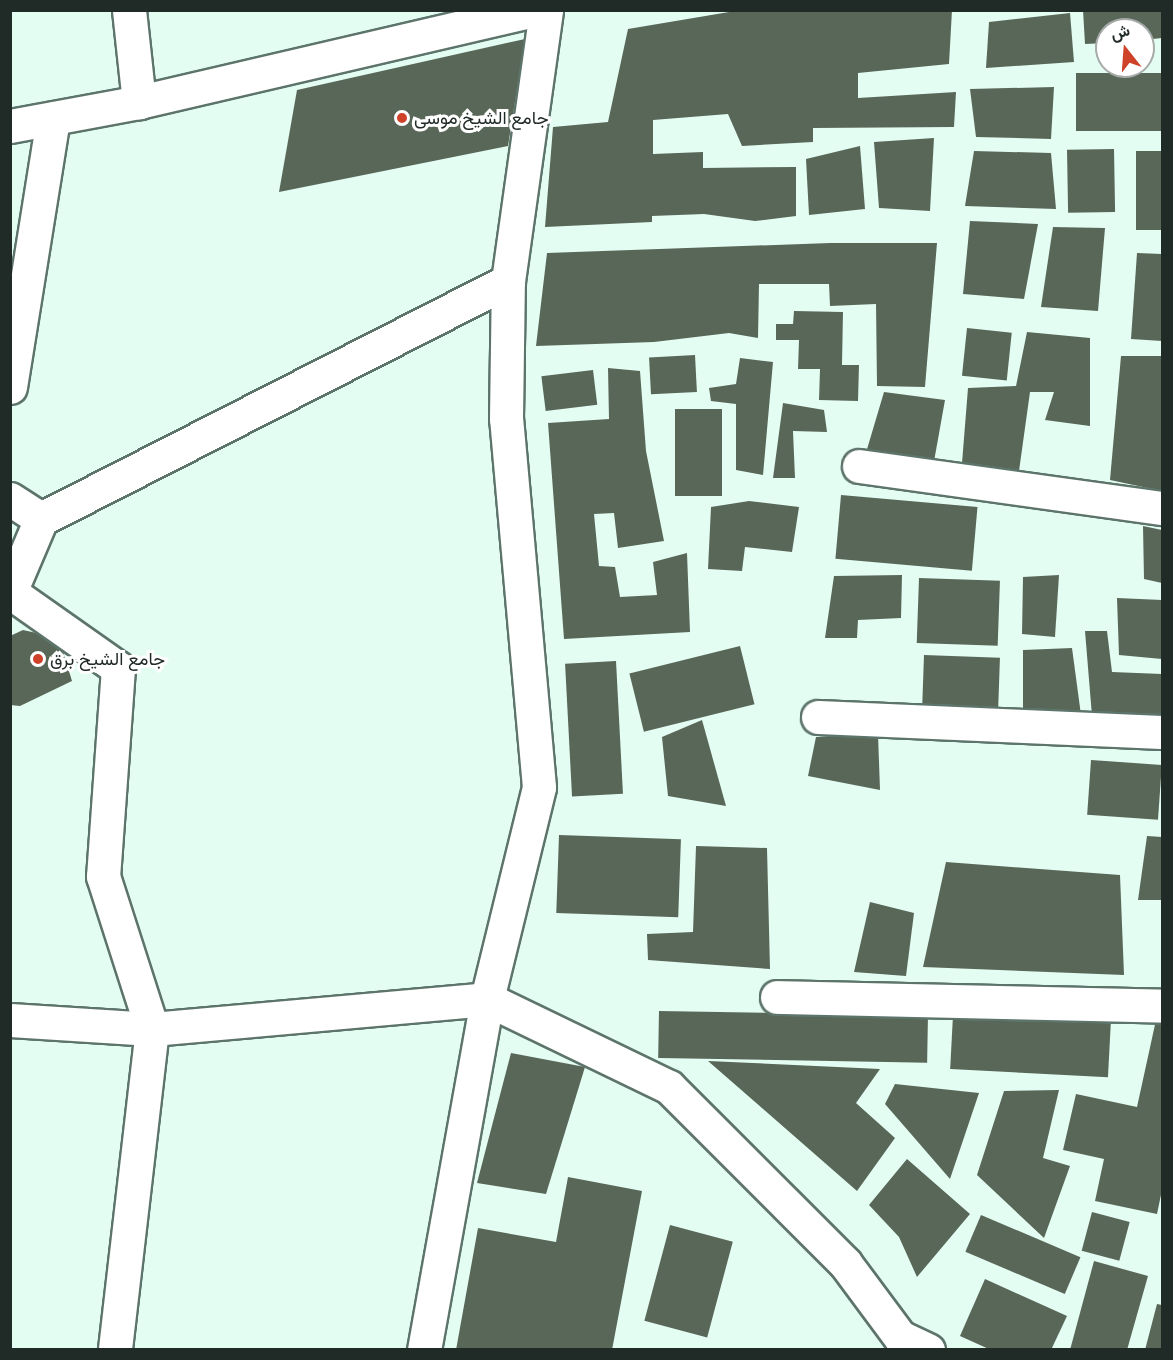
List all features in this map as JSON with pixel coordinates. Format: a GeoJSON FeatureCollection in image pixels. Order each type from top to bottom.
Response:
{"type":"FeatureCollection","features":[{"type":"Feature","properties":{"kind":"street"},"geometry":{"type":"LineString","coordinates":[[129,10],[139,102]]}},
{"type":"Feature","properties":{"kind":"street"},"geometry":{"type":"LineString","coordinates":[[10,126],[139,102],[535,10]]}},
{"type":"Feature","properties":{"kind":"street"},"geometry":{"type":"LineString","coordinates":[[424,1350],[487,999],[539,787],[506,419],[508,281],[546,10]]}},
{"type":"Feature","properties":{"kind":"street"},"geometry":{"type":"LineString","coordinates":[[10,387],[53,118]]}},
{"type":"Feature","properties":{"kind":"street"},"geometry":{"type":"LineString","coordinates":[[115,1350],[152,1029],[103,876],[118,668],[10,592],[41,519],[508,281]]}},
{"type":"Feature","properties":{"kind":"street"},"geometry":{"type":"LineString","coordinates":[[859,466],[1162,508]]}},
{"type":"Feature","properties":{"kind":"street"},"geometry":{"type":"LineString","coordinates":[[10,499],[41,519]]}},
{"type":"Feature","properties":{"kind":"street"},"geometry":{"type":"LineString","coordinates":[[818,717],[1162,732]]}},
{"type":"Feature","properties":{"kind":"street"},"geometry":{"type":"LineString","coordinates":[[777,997],[1162,1006]]}},
{"type":"Feature","properties":{"kind":"street"},"geometry":{"type":"LineString","coordinates":[[10,1020],[152,1029],[487,999],[669,1087],[844,1263],[900,1337],[928,1350]]}},
{"type":"Feature","properties":{"kind":"building"},"geometry":{"type":"Polygon","coordinates":[[[741,10],[952,10],[949,64],[858,73],[858,98],[956,92],[954,127],[813,128],[813,142],[742,146],[728,114],[653,120],[653,154],[703,152],[703,168],[796,167],[796,216],[755,221],[704,214],[652,216],[652,222],[545,227],[553,127],[608,122],[628,29],[741,10]]]}},
{"type":"Feature","properties":{"kind":"building"},"geometry":{"type":"Polygon","coordinates":[[[1083,10],[1162,10],[1162,38],[1155,39],[1155,18],[1095,18],[1095,44],[1085,44],[1083,10]]]}},
{"type":"Feature","properties":{"kind":"building"},"geometry":{"type":"Polygon","coordinates":[[[1070,13],[1074,62],[986,68],[989,22],[1070,13]]]}},
{"type":"Feature","properties":{"kind":"building","name":"جامع الشيخ موسى"},"geometry":{"type":"Polygon","coordinates":[[[525,39],[508,146],[279,192],[297,90],[525,39]]]}},
{"type":"Feature","properties":{"kind":"building"},"geometry":{"type":"Polygon","coordinates":[[[1076,73],[1095,73],[1095,78],[1155,78],[1155,73],[1162,73],[1162,131],[1076,131],[1076,73]]]}},
{"type":"Feature","properties":{"kind":"building"},"geometry":{"type":"Polygon","coordinates":[[[1054,87],[1051,139],[976,137],[970,89],[1054,87]]]}},
{"type":"Feature","properties":{"kind":"building"},"geometry":{"type":"Polygon","coordinates":[[[934,138],[930,211],[879,208],[874,142],[934,138]]]}},
{"type":"Feature","properties":{"kind":"building"},"geometry":{"type":"Polygon","coordinates":[[[860,146],[865,209],[809,215],[806,159],[860,146]]]}},
{"type":"Feature","properties":{"kind":"building"},"geometry":{"type":"Polygon","coordinates":[[[1114,149],[1115,212],[1068,213],[1067,150],[1114,149]]]}},
{"type":"Feature","properties":{"kind":"building"},"geometry":{"type":"Polygon","coordinates":[[[974,151],[1051,153],[1056,209],[965,206],[974,151]]]}},
{"type":"Feature","properties":{"kind":"building"},"geometry":{"type":"Polygon","coordinates":[[[1136,151],[1162,151],[1162,230],[1136,230],[1136,151]]]}},
{"type":"Feature","properties":{"kind":"building"},"geometry":{"type":"Polygon","coordinates":[[[970,221],[1038,224],[1024,299],[963,294],[970,221]]]}},
{"type":"Feature","properties":{"kind":"building"},"geometry":{"type":"Polygon","coordinates":[[[1053,227],[1105,228],[1098,311],[1041,307],[1053,227]]]}},
{"type":"Feature","properties":{"kind":"building"},"geometry":{"type":"Polygon","coordinates":[[[830,243],[937,243],[925,387],[877,386],[876,304],[830,306],[829,284],[759,284],[758,338],[729,333],[654,342],[536,346],[547,253],[830,243]]]}},
{"type":"Feature","properties":{"kind":"building"},"geometry":{"type":"Polygon","coordinates":[[[1137,253],[1162,254],[1162,341],[1131,339],[1137,253]]]}},
{"type":"Feature","properties":{"kind":"building"},"geometry":{"type":"Polygon","coordinates":[[[794,311],[843,312],[842,365],[859,365],[858,401],[819,400],[820,369],[798,369],[799,340],[776,340],[776,324],[793,324],[794,311]]]}},
{"type":"Feature","properties":{"kind":"building"},"geometry":{"type":"Polygon","coordinates":[[[967,328],[1012,333],[1007,380],[962,376],[967,328]]]}},
{"type":"Feature","properties":{"kind":"building"},"geometry":{"type":"Polygon","coordinates":[[[1027,332],[1090,338],[1090,426],[1045,420],[1054,392],[1030,392],[1019,471],[962,463],[968,388],[1016,386],[1027,332]]]}},
{"type":"Feature","properties":{"kind":"building"},"geometry":{"type":"Polygon","coordinates":[[[695,355],[697,392],[651,394],[649,357],[695,355]]]}},
{"type":"Feature","properties":{"kind":"building"},"geometry":{"type":"Polygon","coordinates":[[[1121,356],[1162,356],[1162,491],[1110,480],[1121,356]]]}},
{"type":"Feature","properties":{"kind":"building"},"geometry":{"type":"Polygon","coordinates":[[[740,358],[773,362],[763,475],[736,470],[736,404],[711,401],[709,388],[736,384],[740,358]]]}},
{"type":"Feature","properties":{"kind":"building"},"geometry":{"type":"Polygon","coordinates":[[[608,368],[640,371],[646,451],[664,541],[618,548],[614,513],[594,514],[599,566],[615,567],[620,597],[657,595],[653,562],[687,553],[690,632],[564,639],[548,423],[609,419],[608,368]]]}},
{"type":"Feature","properties":{"kind":"building"},"geometry":{"type":"Polygon","coordinates":[[[593,370],[597,405],[546,411],[541,376],[593,370]]]}},
{"type":"Feature","properties":{"kind":"building"},"geometry":{"type":"Polygon","coordinates":[[[884,392],[945,400],[933,467],[865,456],[884,392]]]}},
{"type":"Feature","properties":{"kind":"building"},"geometry":{"type":"Polygon","coordinates":[[[783,403],[824,410],[827,432],[793,431],[795,478],[773,478],[783,403]]]}},
{"type":"Feature","properties":{"kind":"building"},"geometry":{"type":"Polygon","coordinates":[[[675,409],[722,409],[722,496],[675,496],[675,409]]]}},
{"type":"Feature","properties":{"kind":"building"},"geometry":{"type":"Polygon","coordinates":[[[841,495],[977,507],[972,571],[835,559],[841,495]]]}},
{"type":"Feature","properties":{"kind":"building"},"geometry":{"type":"Polygon","coordinates":[[[749,501],[799,507],[792,552],[745,547],[742,571],[708,569],[711,507],[749,501]]]}},
{"type":"Feature","properties":{"kind":"building"},"geometry":{"type":"Polygon","coordinates":[[[1143,526],[1162,530],[1162,583],[1144,579],[1143,526]]]}},
{"type":"Feature","properties":{"kind":"building"},"geometry":{"type":"Polygon","coordinates":[[[902,575],[901,618],[858,620],[857,638],[825,638],[834,576],[902,575]]]}},
{"type":"Feature","properties":{"kind":"building"},"geometry":{"type":"Polygon","coordinates":[[[1059,575],[1055,637],[1022,634],[1023,577],[1059,575]]]}},
{"type":"Feature","properties":{"kind":"building"},"geometry":{"type":"Polygon","coordinates":[[[919,578],[1000,581],[998,646],[917,643],[919,578]]]}},
{"type":"Feature","properties":{"kind":"building"},"geometry":{"type":"Polygon","coordinates":[[[1117,598],[1162,600],[1162,659],[1119,655],[1117,598]]]}},
{"type":"Feature","properties":{"kind":"building","name":"جامع الشيخ برق"},"geometry":{"type":"Polygon","coordinates":[[[23,630],[59,638],[72,681],[20,706],[10,705],[10,636],[23,630]]]}},
{"type":"Feature","properties":{"kind":"building"},"geometry":{"type":"Polygon","coordinates":[[[1085,631],[1107,631],[1112,672],[1162,674],[1162,719],[1092,716],[1085,631]]]}},
{"type":"Feature","properties":{"kind":"building"},"geometry":{"type":"Polygon","coordinates":[[[740,646],[755,704],[644,732],[629,674],[740,646]]]}},
{"type":"Feature","properties":{"kind":"building"},"geometry":{"type":"Polygon","coordinates":[[[1072,648],[1081,715],[1023,715],[1023,650],[1072,648]]]}},
{"type":"Feature","properties":{"kind":"building"},"geometry":{"type":"Polygon","coordinates":[[[924,655],[1000,658],[998,714],[922,711],[924,655]]]}},
{"type":"Feature","properties":{"kind":"building"},"geometry":{"type":"Polygon","coordinates":[[[616,661],[623,794],[572,796],[565,664],[616,661]]]}},
{"type":"Feature","properties":{"kind":"building"},"geometry":{"type":"Polygon","coordinates":[[[702,720],[726,806],[668,796],[662,737],[702,720]]]}},
{"type":"Feature","properties":{"kind":"building"},"geometry":{"type":"Polygon","coordinates":[[[878,734],[880,790],[808,776],[816,737],[878,734]]]}},
{"type":"Feature","properties":{"kind":"building"},"geometry":{"type":"Polygon","coordinates":[[[1091,760],[1162,765],[1158,820],[1087,815],[1091,760]]]}},
{"type":"Feature","properties":{"kind":"building"},"geometry":{"type":"Polygon","coordinates":[[[559,835],[681,839],[678,917],[556,913],[559,835]]]}},
{"type":"Feature","properties":{"kind":"building"},"geometry":{"type":"Polygon","coordinates":[[[1147,836],[1162,837],[1162,900],[1138,900],[1147,836]]]}},
{"type":"Feature","properties":{"kind":"building"},"geometry":{"type":"Polygon","coordinates":[[[696,846],[767,848],[770,969],[648,960],[647,934],[693,932],[696,846]]]}},
{"type":"Feature","properties":{"kind":"building"},"geometry":{"type":"Polygon","coordinates":[[[946,862],[1120,875],[1124,975],[923,967],[946,862]]]}},
{"type":"Feature","properties":{"kind":"building"},"geometry":{"type":"Polygon","coordinates":[[[870,902],[914,913],[906,976],[854,972],[870,902]]]}},
{"type":"Feature","properties":{"kind":"building"},"geometry":{"type":"Polygon","coordinates":[[[659,1011],[928,1016],[927,1063],[658,1058],[659,1011]]]}},
{"type":"Feature","properties":{"kind":"building"},"geometry":{"type":"Polygon","coordinates":[[[953,1015],[1111,1023],[1108,1077],[950,1069],[953,1015]]]}},
{"type":"Feature","properties":{"kind":"building"},"geometry":{"type":"Polygon","coordinates":[[[1156,1020],[1162,1022],[1162,1190],[1157,1214],[1095,1201],[1104,1159],[1063,1150],[1076,1094],[1137,1107],[1156,1020]]]}},
{"type":"Feature","properties":{"kind":"building"},"geometry":{"type":"Polygon","coordinates":[[[511,1053],[585,1067],[546,1194],[477,1183],[511,1053]]]}},
{"type":"Feature","properties":{"kind":"building"},"geometry":{"type":"Polygon","coordinates":[[[708,1061],[880,1069],[856,1103],[895,1138],[857,1191],[708,1061]]]}},
{"type":"Feature","properties":{"kind":"building"},"geometry":{"type":"Polygon","coordinates":[[[895,1084],[979,1093],[950,1179],[885,1104],[895,1084]]]}},
{"type":"Feature","properties":{"kind":"building"},"geometry":{"type":"Polygon","coordinates":[[[1059,1090],[1043,1158],[1070,1166],[1044,1238],[977,1175],[1004,1091],[1059,1090]]]}},
{"type":"Feature","properties":{"kind":"building"},"geometry":{"type":"Polygon","coordinates":[[[907,1159],[970,1214],[917,1277],[899,1237],[869,1205],[907,1159]]]}},
{"type":"Feature","properties":{"kind":"building"},"geometry":{"type":"Polygon","coordinates":[[[568,1177],[642,1191],[612,1350],[456,1350],[478,1228],[556,1242],[568,1177]]]}},
{"type":"Feature","properties":{"kind":"building"},"geometry":{"type":"Polygon","coordinates":[[[1092,1212],[1130,1222],[1119,1261],[1082,1251],[1092,1212]]]}},
{"type":"Feature","properties":{"kind":"building"},"geometry":{"type":"Polygon","coordinates":[[[981,1215],[1080,1257],[1065,1294],[965,1252],[981,1215]]]}},
{"type":"Feature","properties":{"kind":"building"},"geometry":{"type":"Polygon","coordinates":[[[670,1225],[733,1242],[707,1337],[644,1321],[670,1225]]]}},
{"type":"Feature","properties":{"kind":"building"},"geometry":{"type":"Polygon","coordinates":[[[1094,1261],[1148,1276],[1127,1350],[1070,1350],[1094,1261]]]}},
{"type":"Feature","properties":{"kind":"building"},"geometry":{"type":"Polygon","coordinates":[[[985,1279],[1067,1316],[1051,1350],[991,1350],[960,1336],[985,1279]]]}},
{"type":"Feature","properties":{"kind":"building"},"geometry":{"type":"Polygon","coordinates":[[[1157,1304],[1162,1305],[1162,1350],[1145,1350],[1157,1304]]]}},
{"type":"Feature","properties":{"kind":"place","name":"جامع الشيخ موسى"},"geometry":{"type":"Point","coordinates":[402,118]}},
{"type":"Feature","properties":{"kind":"place","name":"جامع الشيخ برق"},"geometry":{"type":"Point","coordinates":[38,659]}}]}
